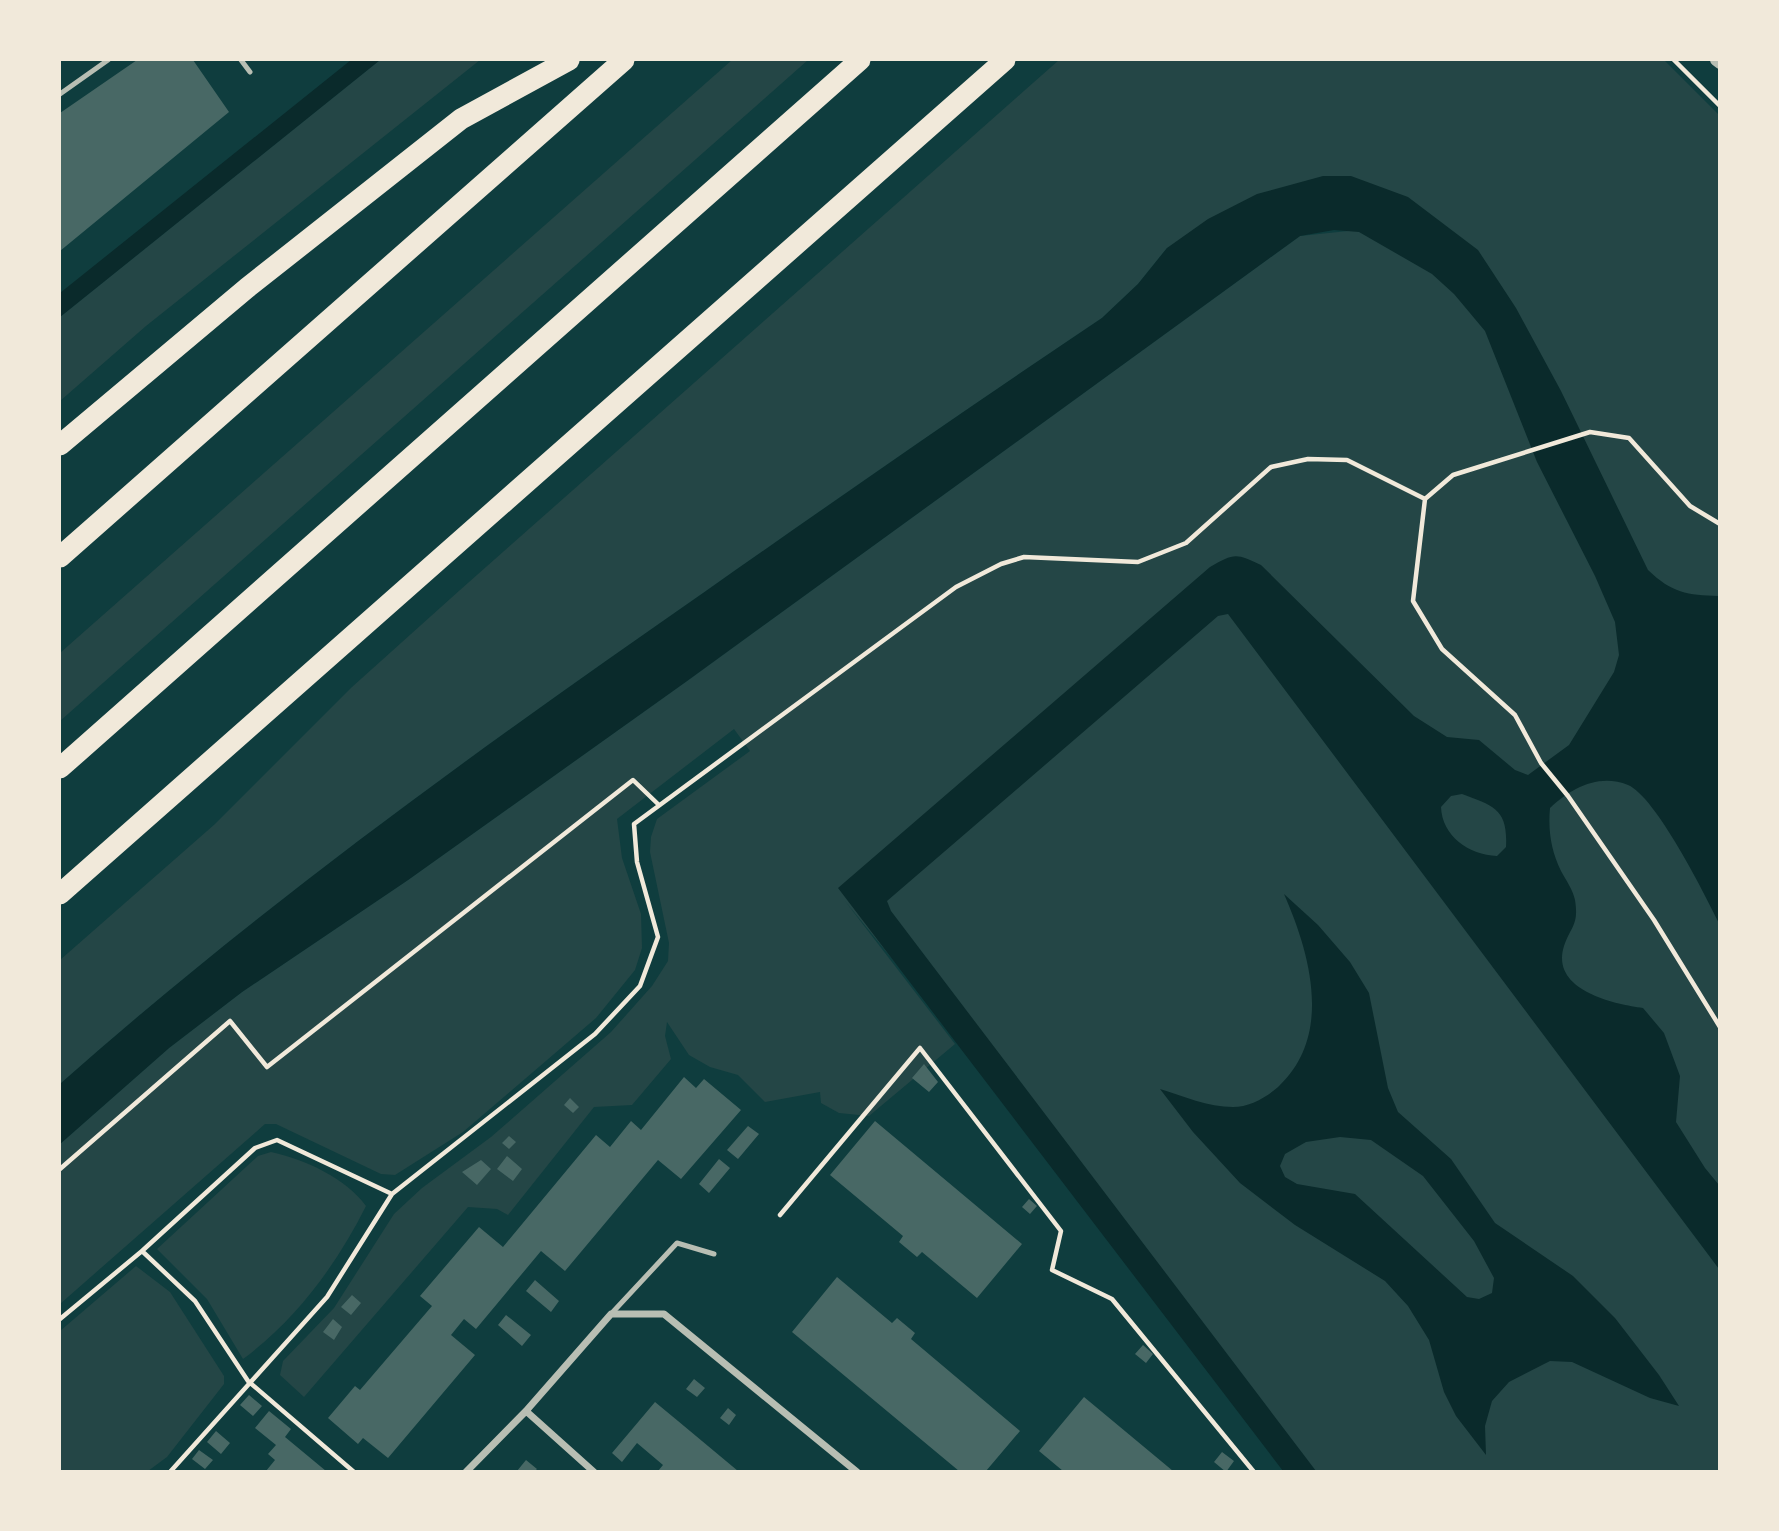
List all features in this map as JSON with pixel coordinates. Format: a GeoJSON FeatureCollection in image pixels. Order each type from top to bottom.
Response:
{"type":"FeatureCollection","features":[{"type":"Feature","properties":{"kind":"highway"},"geometry":{"type":"LineString","coordinates":[[60,445],[247,288],[461,119],[569,60]]}},
{"type":"Feature","properties":{"kind":"highway"},"geometry":{"type":"LineString","coordinates":[[60,557],[624,60]]}},
{"type":"Feature","properties":{"kind":"highway"},"geometry":{"type":"LineString","coordinates":[[60,768],[860,60]]}},
{"type":"Feature","properties":{"kind":"highway"},"geometry":{"type":"LineString","coordinates":[[60,894],[1006,60]]}},
{"type":"Feature","properties":{"kind":"street"},"geometry":{"type":"LineString","coordinates":[[1716,60],[1720,63]]}},
{"type":"Feature","properties":{"kind":"street"},"geometry":{"type":"LineString","coordinates":[[466,1472],[526,1411],[611,1314],[664,1314],[857,1472]]}},
{"type":"Feature","properties":{"kind":"street"},"geometry":{"type":"LineString","coordinates":[[526,1411],[594,1472]]}},
{"type":"Feature","properties":{"kind":"lane"},"geometry":{"type":"LineString","coordinates":[[60,94],[108,60]]}},
{"type":"Feature","properties":{"kind":"lane"},"geometry":{"type":"LineString","coordinates":[[241,60],[250,72]]}},
{"type":"Feature","properties":{"kind":"lane"},"geometry":{"type":"LineString","coordinates":[[611,1314],[677,1243],[714,1254]]}},
{"type":"Feature","properties":{"kind":"path"},"geometry":{"type":"LineString","coordinates":[[1674,60],[1720,106]]}},
{"type":"Feature","properties":{"kind":"path"},"geometry":{"type":"LineString","coordinates":[[1720,524],[1690,506],[1629,438],[1590,432],[1452,475],[1426,499],[1413,601],[1442,649],[1516,715],[1541,763],[1568,796],[1654,920],[1720,1027]]}},
{"type":"Feature","properties":{"kind":"path"},"geometry":{"type":"LineString","coordinates":[[170,1472],[248,1381],[327,1297],[392,1194],[595,1034],[640,986],[658,937],[637,862],[634,824],[956,587],[1000,564],[1024,557],[1138,562],[1186,543],[1271,467],[1308,459],[1347,460],[1426,499]]}},
{"type":"Feature","properties":{"kind":"path"},"geometry":{"type":"LineString","coordinates":[[60,1169],[230,1021],[268,1067],[633,780],[659,805]]}},
{"type":"Feature","properties":{"kind":"path"},"geometry":{"type":"LineString","coordinates":[[780,1215],[920,1048],[1061,1231],[1052,1270],[1112,1299],[1254,1472]]}},
{"type":"Feature","properties":{"kind":"path"},"geometry":{"type":"LineString","coordinates":[[60,1319],[142,1251],[255,1148],[277,1140],[392,1194]]}},
{"type":"Feature","properties":{"kind":"path"},"geometry":{"type":"LineString","coordinates":[[142,1251],[195,1301],[248,1381],[354,1472]]}},
{"type":"Feature","properties":{"kind":"shaded area"},"geometry":{"type":"Polygon","coordinates":[[[351,60],[380,60],[60,317],[60,293],[351,60]]]}},
{"type":"Feature","properties":{"kind":"shaded area"},"geometry":{"type":"Polygon","coordinates":[[[380,60],[480,60],[146,326],[60,401],[60,317],[380,60]]]}},
{"type":"Feature","properties":{"kind":"shaded area"},"geometry":{"type":"Polygon","coordinates":[[[732,60],[808,60],[60,721],[60,653],[732,60]]]}},
{"type":"Feature","properties":{"kind":"shaded area"},"geometry":{"type":"Polygon","coordinates":[[[1059,60],[1664,60],[1719,115],[1719,1471],[1310,1471],[845,901],[955,1044],[869,1116],[839,1113],[821,1103],[820,1092],[765,1102],[738,1075],[710,1067],[689,1055],[667,1022],[665,1036],[671,1059],[632,1105],[594,1107],[508,1215],[497,1209],[468,1207],[304,1397],[280,1375],[283,1361],[334,1308],[394,1214],[422,1188],[491,1137],[611,1032],[652,986],[668,961],[669,943],[650,852],[651,837],[657,819],[750,751],[734,729],[617,819],[622,858],[641,914],[642,948],[635,970],[596,1018],[463,1132],[395,1175],[381,1174],[276,1124],[265,1124],[60,1304],[60,1144],[169,1048],[242,992],[408,880],[687,681],[1300,236],[1348,231],[1397,193],[1167,248],[1138,284],[1102,318],[804,522],[457,768],[215,953],[60,1084],[60,960],[215,824],[352,687],[1059,60]]]}},
{"type":"Feature","properties":{"kind":"shaded area"},"geometry":{"type":"Polygon","coordinates":[[[1323,176],[1351,176],[1408,197],[1478,250],[1516,308],[1561,391],[1648,570],[1665,584],[1680,591],[1719,596],[1719,923],[1665,826],[1652,807],[1628,785],[1607,781],[1586,784],[1576,789],[1550,808],[1549,825],[1555,856],[1573,893],[1576,908],[1575,920],[1564,946],[1562,961],[1566,974],[1587,992],[1616,1003],[1643,1008],[1664,1033],[1680,1076],[1676,1122],[1719,1185],[1719,1269],[1228,614],[1218,616],[887,901],[891,911],[1316,1471],[1283,1471],[838,888],[1210,567],[1235,556],[1261,565],[1414,716],[1447,737],[1479,740],[1515,770],[1528,775],[1569,745],[1614,672],[1619,655],[1615,622],[1595,576],[1537,462],[1485,331],[1454,294],[1432,274],[1359,232],[1334,230],[1300,236],[687,681],[408,880],[242,992],[169,1048],[60,1144],[60,1084],[215,953],[376,828],[540,708],[1102,318],[1138,284],[1167,248],[1208,219],[1257,194],[1323,176]],[[1462,794],[1451,796],[1441,807],[1446,827],[1467,848],[1497,856],[1506,847],[1506,834],[1501,817],[1491,806],[1462,794]]]}},
{"type":"Feature","properties":{"kind":"shaded area"},"geometry":{"type":"Polygon","coordinates":[[[1284,894],[1318,925],[1350,962],[1369,993],[1388,1088],[1398,1112],[1451,1159],[1495,1223],[1573,1276],[1615,1318],[1679,1406],[1650,1398],[1572,1362],[1550,1361],[1509,1382],[1492,1401],[1485,1426],[1486,1455],[1456,1416],[1444,1392],[1429,1340],[1408,1306],[1385,1281],[1295,1225],[1240,1183],[1193,1132],[1160,1089],[1224,1107],[1239,1107],[1252,1103],[1280,1085],[1296,1065],[1307,1042],[1312,992],[1302,942],[1284,894]],[[1340,1137],[1306,1142],[1285,1154],[1280,1166],[1285,1177],[1297,1184],[1355,1194],[1467,1297],[1479,1299],[1492,1293],[1494,1278],[1474,1241],[1423,1176],[1371,1140],[1340,1137]]]}},
{"type":"Feature","properties":{"kind":"shaded area"},"geometry":{"type":"Polygon","coordinates":[[[271,1152],[297,1159],[336,1178],[366,1206],[342,1249],[314,1290],[281,1327],[243,1359],[207,1299],[157,1249],[258,1156],[271,1152]]]}},
{"type":"Feature","properties":{"kind":"shaded area"},"geometry":{"type":"Polygon","coordinates":[[[136,1266],[170,1292],[224,1376],[224,1384],[167,1457],[148,1471],[60,1471],[60,1331],[136,1266]]]}},
{"type":"Feature","properties":{"kind":"building"},"geometry":{"type":"Polygon","coordinates":[[[137,60],[193,60],[229,112],[60,251],[60,113],[137,60]]]}},
{"type":"Feature","properties":{"kind":"building"},"geometry":{"type":"Polygon","coordinates":[[[924,1064],[938,1082],[929,1092],[912,1078],[924,1064]]]}},
{"type":"Feature","properties":{"kind":"building"},"geometry":{"type":"Polygon","coordinates":[[[684,1077],[696,1088],[704,1079],[741,1110],[681,1179],[658,1160],[565,1271],[541,1251],[476,1329],[464,1319],[451,1335],[475,1355],[388,1458],[363,1438],[358,1444],[328,1418],[355,1386],[360,1390],[432,1306],[420,1296],[479,1227],[503,1247],[596,1135],[610,1147],[631,1121],[641,1130],[684,1077]]]}},
{"type":"Feature","properties":{"kind":"building"},"geometry":{"type":"Polygon","coordinates":[[[570,1098],[579,1107],[573,1113],[564,1105],[570,1098]]]}},
{"type":"Feature","properties":{"kind":"building"},"geometry":{"type":"Polygon","coordinates":[[[875,1121],[1022,1244],[977,1298],[922,1252],[917,1257],[899,1242],[903,1236],[830,1175],[875,1121]]]}},
{"type":"Feature","properties":{"kind":"building"},"geometry":{"type":"Polygon","coordinates":[[[748,1126],[759,1134],[738,1159],[727,1150],[748,1126]]]}},
{"type":"Feature","properties":{"kind":"building"},"geometry":{"type":"Polygon","coordinates":[[[509,1136],[516,1142],[509,1149],[502,1143],[509,1136]]]}},
{"type":"Feature","properties":{"kind":"building"},"geometry":{"type":"Polygon","coordinates":[[[507,1156],[522,1169],[513,1181],[497,1169],[507,1156]]]}},
{"type":"Feature","properties":{"kind":"building"},"geometry":{"type":"Polygon","coordinates":[[[719,1159],[730,1168],[709,1193],[699,1184],[719,1159]]]}},
{"type":"Feature","properties":{"kind":"building"},"geometry":{"type":"Polygon","coordinates":[[[481,1160],[491,1169],[477,1185],[462,1172],[481,1160]]]}},
{"type":"Feature","properties":{"kind":"building"},"geometry":{"type":"Polygon","coordinates":[[[1029,1199],[1037,1206],[1030,1214],[1022,1207],[1029,1199]]]}},
{"type":"Feature","properties":{"kind":"building"},"geometry":{"type":"Polygon","coordinates":[[[837,1277],[892,1323],[897,1318],[915,1333],[911,1339],[1020,1431],[986,1471],[959,1471],[792,1332],[837,1277]]]}},
{"type":"Feature","properties":{"kind":"building"},"geometry":{"type":"Polygon","coordinates":[[[535,1280],[559,1301],[551,1312],[526,1291],[535,1280]]]}},
{"type":"Feature","properties":{"kind":"building"},"geometry":{"type":"Polygon","coordinates":[[[352,1295],[361,1303],[351,1315],[341,1307],[352,1295]]]}},
{"type":"Feature","properties":{"kind":"building"},"geometry":{"type":"Polygon","coordinates":[[[506,1315],[531,1335],[522,1346],[498,1325],[506,1315]]]}},
{"type":"Feature","properties":{"kind":"building"},"geometry":{"type":"Polygon","coordinates":[[[333,1319],[342,1327],[334,1340],[323,1332],[333,1319]]]}},
{"type":"Feature","properties":{"kind":"building"},"geometry":{"type":"Polygon","coordinates":[[[1143,1345],[1153,1354],[1146,1363],[1135,1354],[1143,1345]]]}},
{"type":"Feature","properties":{"kind":"building"},"geometry":{"type":"Polygon","coordinates":[[[694,1379],[705,1388],[697,1397],[686,1389],[694,1379]]]}},
{"type":"Feature","properties":{"kind":"building"},"geometry":{"type":"Polygon","coordinates":[[[249,1395],[262,1406],[253,1416],[240,1405],[249,1395]]]}},
{"type":"Feature","properties":{"kind":"building"},"geometry":{"type":"Polygon","coordinates":[[[1084,1397],[1173,1471],[1063,1471],[1039,1451],[1084,1397]]]}},
{"type":"Feature","properties":{"kind":"building"},"geometry":{"type":"Polygon","coordinates":[[[655,1402],[738,1471],[658,1471],[663,1465],[637,1443],[622,1462],[612,1453],[655,1402]]]}},
{"type":"Feature","properties":{"kind":"building"},"geometry":{"type":"Polygon","coordinates":[[[728,1408],[736,1415],[729,1425],[720,1418],[728,1408]]]}},
{"type":"Feature","properties":{"kind":"building"},"geometry":{"type":"Polygon","coordinates":[[[269,1411],[291,1429],[285,1437],[326,1471],[266,1471],[275,1460],[268,1454],[276,1445],[255,1428],[269,1411]]]}},
{"type":"Feature","properties":{"kind":"building"},"geometry":{"type":"Polygon","coordinates":[[[216,1431],[230,1443],[221,1454],[207,1442],[216,1431]]]}},
{"type":"Feature","properties":{"kind":"building"},"geometry":{"type":"Polygon","coordinates":[[[199,1450],[213,1460],[205,1469],[192,1459],[199,1450]]]}},
{"type":"Feature","properties":{"kind":"building"},"geometry":{"type":"Polygon","coordinates":[[[1222,1452],[1234,1461],[1226,1472],[1214,1462],[1222,1452]]]}},
{"type":"Feature","properties":{"kind":"building"},"geometry":{"type":"Polygon","coordinates":[[[526,1460],[537,1469],[517,1471],[526,1460]]]}}]}
